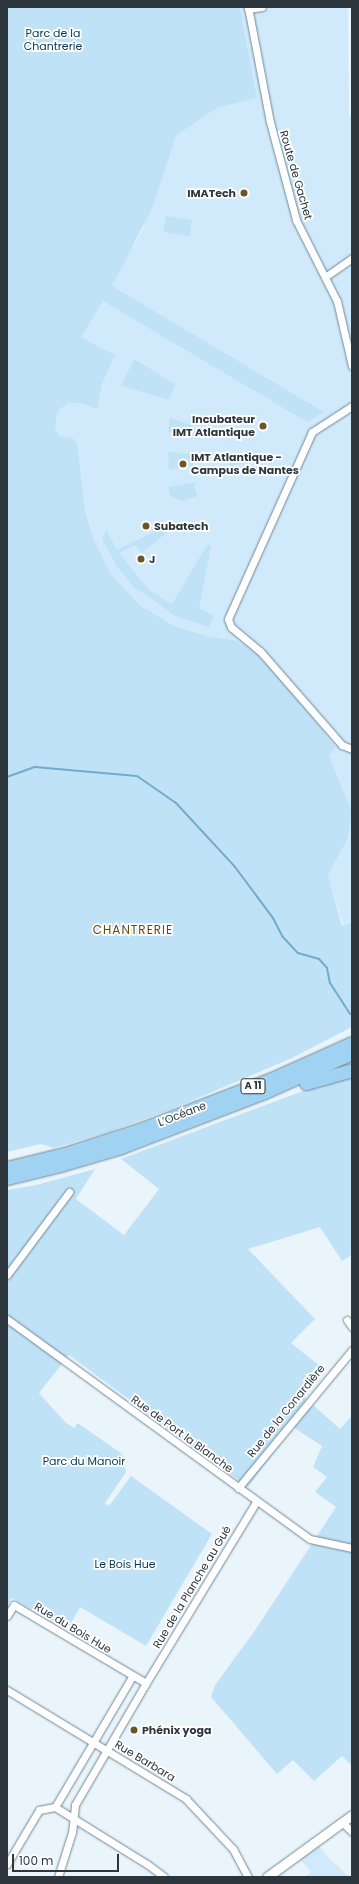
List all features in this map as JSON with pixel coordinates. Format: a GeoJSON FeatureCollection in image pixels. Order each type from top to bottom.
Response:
{"type":"FeatureCollection","features":[{"type":"Feature","properties":{"kind":"highway","name":"L’Océane"},"geometry":{"type":"LineString","coordinates":[[7,1168],[65,1154],[124,1136],[272,1079],[352,1043]]}},
{"type":"Feature","properties":{"kind":"highway","name":"L’Océane"},"geometry":{"type":"LineString","coordinates":[[7,1178],[104,1152],[262,1093],[352,1053]]}},
{"type":"Feature","properties":{"kind":"highway"},"geometry":{"type":"LineString","coordinates":[[262,1093],[278,1093],[314,1080],[352,1070]]}},
{"type":"Feature","properties":{"kind":"street"},"geometry":{"type":"LineString","coordinates":[[248,8],[262,7]]}},
{"type":"Feature","properties":{"kind":"street","name":"Route de Gachet"},"geometry":{"type":"LineString","coordinates":[[248,8],[270,122],[296,220],[337,301],[352,366]]}},
{"type":"Feature","properties":{"kind":"street"},"geometry":{"type":"LineString","coordinates":[[326,277],[352,258]]}},
{"type":"Feature","properties":{"kind":"street"},"geometry":{"type":"LineString","coordinates":[[352,406],[312,432],[228,616],[229,624],[260,651],[292,685],[342,745],[352,749]]}},
{"type":"Feature","properties":{"kind":"street"},"geometry":{"type":"LineString","coordinates":[[7,1275],[69,1192]]}},
{"type":"Feature","properties":{"kind":"street","name":"Rue de Port la Blanche"},"geometry":{"type":"LineString","coordinates":[[7,1319],[256,1502],[310,1539],[352,1548]]}},
{"type":"Feature","properties":{"kind":"street"},"geometry":{"type":"LineString","coordinates":[[347,1320],[352,1327]]}},
{"type":"Feature","properties":{"kind":"street","name":"Rue de la Conardière"},"geometry":{"type":"LineString","coordinates":[[238,1488],[352,1350]]}},
{"type":"Feature","properties":{"kind":"street","name":"Rue de la Planche au Gué"},"geometry":{"type":"LineString","coordinates":[[58,1877],[72,1832],[75,1805],[146,1683],[256,1502]]}},
{"type":"Feature","properties":{"kind":"street","name":"Rue du Bois Hue"},"geometry":{"type":"LineString","coordinates":[[7,1616],[14,1605],[132,1677]]}},
{"type":"Feature","properties":{"kind":"street"},"geometry":{"type":"LineString","coordinates":[[55,1808],[132,1677],[146,1683]]}},
{"type":"Feature","properties":{"kind":"street","name":"Rue Barbara"},"geometry":{"type":"LineString","coordinates":[[7,1690],[186,1799],[233,1849],[248,1877]]}},
{"type":"Feature","properties":{"kind":"street"},"geometry":{"type":"LineString","coordinates":[[7,1864],[39,1810],[55,1808],[147,1864],[164,1877]]}},
{"type":"Feature","properties":{"kind":"street"},"geometry":{"type":"LineString","coordinates":[[267,1877],[352,1815]]}},
{"type":"Feature","properties":{"kind":"street"},"geometry":{"type":"LineString","coordinates":[[342,1822],[352,1832]]}},
{"type":"Feature","properties":{"kind":"shaded area"},"geometry":{"type":"Polygon","coordinates":[[[240,7],[348,7],[349,115],[352,116],[352,811],[329,756],[234,640],[207,636],[176,626],[141,606],[110,575],[94,540],[85,510],[78,447],[75,439],[59,435],[55,427],[58,411],[68,403],[82,403],[97,410],[102,385],[115,355],[81,337],[143,229],[176,136],[217,108],[257,98],[240,7]]]}},
{"type":"Feature","properties":{"kind":"shaded area"},"geometry":{"type":"Polygon","coordinates":[[[352,817],[352,923],[343,926],[328,875],[347,840],[352,817]]]}},
{"type":"Feature","properties":{"kind":"shaded area"},"geometry":{"type":"Polygon","coordinates":[[[318,1845],[349,1877],[305,1877],[311,1872],[299,1858],[318,1845]]]}},
{"type":"Feature","properties":{"kind":"green space","name":"Parc de la Chantrerie"},"geometry":{"type":"Polygon","coordinates":[[[7,7],[240,7],[257,98],[217,108],[176,136],[152,209],[112,286],[324,412],[307,422],[103,301],[81,337],[115,355],[102,385],[97,410],[82,403],[68,403],[58,411],[55,427],[59,435],[75,439],[78,447],[85,510],[94,540],[111,575],[141,606],[175,626],[207,636],[234,640],[261,655],[301,701],[335,747],[329,756],[352,811],[352,817],[347,840],[328,875],[342,926],[352,923],[352,1027],[292,1058],[172,1109],[109,1132],[54,1148],[41,1144],[7,1152],[7,7]]]}},
{"type":"Feature","properties":{"kind":"green space"},"geometry":{"type":"Polygon","coordinates":[[[166,216],[192,220],[190,236],[163,232],[166,216]]]}},
{"type":"Feature","properties":{"kind":"green space"},"geometry":{"type":"Polygon","coordinates":[[[134,359],[175,384],[169,400],[121,386],[134,359]]]}},
{"type":"Feature","properties":{"kind":"green space"},"geometry":{"type":"Polygon","coordinates":[[[170,418],[192,425],[191,433],[168,432],[170,418]]]}},
{"type":"Feature","properties":{"kind":"green space"},"geometry":{"type":"Polygon","coordinates":[[[168,452],[192,454],[193,466],[169,470],[168,452]]]}},
{"type":"Feature","properties":{"kind":"green space"},"geometry":{"type":"Polygon","coordinates":[[[274,456],[275,458],[229,466],[230,457],[274,456]]]}},
{"type":"Feature","properties":{"kind":"green space"},"geometry":{"type":"Polygon","coordinates":[[[196,482],[194,486],[197,496],[182,501],[170,496],[168,487],[196,482]]]}},
{"type":"Feature","properties":{"kind":"green space"},"geometry":{"type":"Polygon","coordinates":[[[170,524],[173,528],[141,553],[135,545],[119,553],[149,590],[172,604],[207,545],[211,546],[199,608],[214,616],[209,627],[177,617],[134,587],[117,567],[102,539],[106,529],[117,550],[170,524]]]}},
{"type":"Feature","properties":{"kind":"green space"},"geometry":{"type":"Polygon","coordinates":[[[352,1064],[352,1255],[342,1261],[320,1227],[248,1249],[315,1319],[291,1343],[325,1370],[303,1396],[340,1429],[352,1416],[352,1766],[342,1756],[314,1781],[293,1760],[277,1774],[211,1697],[215,1685],[256,1629],[336,1507],[315,1492],[327,1477],[313,1467],[322,1446],[293,1427],[248,1487],[69,1355],[39,1393],[66,1423],[74,1428],[78,1423],[122,1454],[126,1472],[105,1503],[109,1506],[131,1476],[212,1534],[146,1646],[80,1607],[70,1625],[60,1625],[12,1598],[7,1606],[7,1190],[36,1185],[95,1169],[76,1199],[124,1235],[159,1189],[121,1159],[319,1085],[349,1076],[352,1064]]]}},
{"type":"Feature","properties":{"kind":"waterway"},"geometry":{"type":"LineString","coordinates":[[7,777],[35,767],[137,776],[176,803],[235,867],[273,918],[282,936],[298,953],[319,959],[327,968],[330,983],[350,1014]]}},
{"type":"Feature","properties":{"kind":"place","name":"IMATech"},"geometry":{"type":"Point","coordinates":[244,193]}},
{"type":"Feature","properties":{"kind":"place","name":"Incubateur IMT Atlantique"},"geometry":{"type":"Point","coordinates":[263,426]}},
{"type":"Feature","properties":{"kind":"place","name":"IMT Atlantique - Campus de Nantes"},"geometry":{"type":"Point","coordinates":[183,464]}},
{"type":"Feature","properties":{"kind":"place","name":"Subatech"},"geometry":{"type":"Point","coordinates":[146,526]}},
{"type":"Feature","properties":{"kind":"place","name":"J"},"geometry":{"type":"Point","coordinates":[141,559]}},
{"type":"Feature","properties":{"kind":"place","name":"Phénix yoga"},"geometry":{"type":"Point","coordinates":[134,1730]}},
{"type":"Feature","properties":{"kind":"district","name":"CHANTRERIE"},"geometry":{"type":"Point","coordinates":[133,930]}},
{"type":"Feature","properties":{"kind":"park label","name":"Parc du Manoir"},"geometry":{"type":"Point","coordinates":[84,1461]}},
{"type":"Feature","properties":{"kind":"park label","name":"Le Bois Hue"},"geometry":{"type":"Point","coordinates":[125,1564]}}]}
